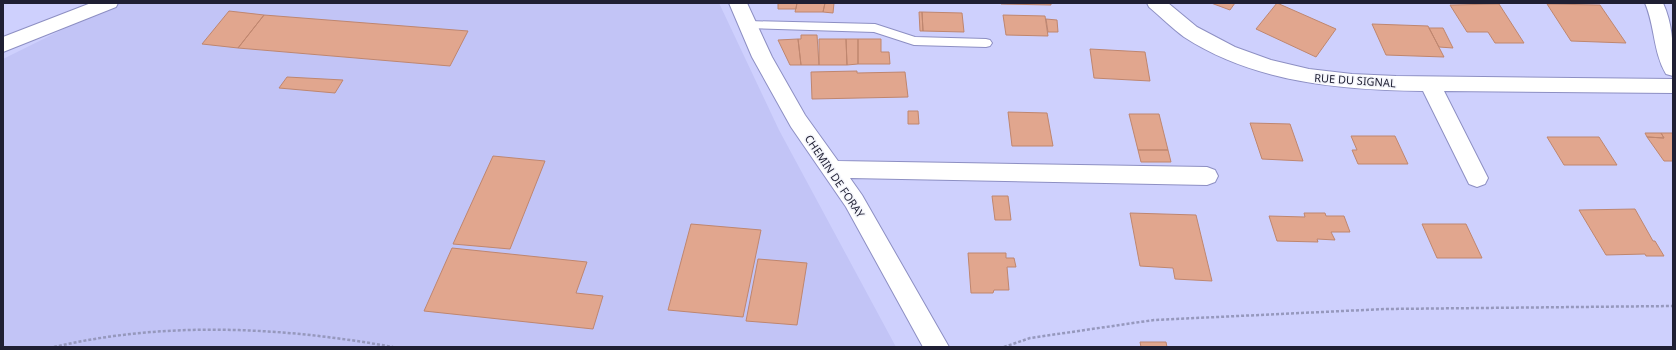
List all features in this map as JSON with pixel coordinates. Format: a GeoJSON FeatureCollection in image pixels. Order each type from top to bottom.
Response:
{"type":"FeatureCollection","features":[{"type":"Feature","properties":{"kind":"street"},"geometry":{"type":"LineString","coordinates":[[3,45],[109,3]]}},
{"type":"Feature","properties":{"kind":"street","name":"CHEMIN DE FORAY"},"geometry":{"type":"LineString","coordinates":[[738,3],[762,57],[798,121],[854,201],[936,347]]}},
{"type":"Feature","properties":{"kind":"street","name":"RUE DU SIGNAL"},"geometry":{"type":"LineString","coordinates":[[1156,3],[1171,18],[1197,37],[1232,56],[1268,68],[1299,75],[1338,80],[1430,84],[1673,86]]}},
{"type":"Feature","properties":{"kind":"street"},"geometry":{"type":"LineString","coordinates":[[1654,3],[1661,15],[1667,56],[1673,69]]}},
{"type":"Feature","properties":{"kind":"street"},"geometry":{"type":"LineString","coordinates":[[1430,84],[1477,178]]}},
{"type":"Feature","properties":{"kind":"street"},"geometry":{"type":"LineString","coordinates":[[831,169],[1208,176]]}},
{"type":"Feature","properties":{"kind":"lane"},"geometry":{"type":"LineString","coordinates":[[748,25],[875,28],[914,41],[986,43]]}},
{"type":"Feature","properties":{"kind":"path"},"geometry":{"type":"LineString","coordinates":[[1004,347],[1030,338],[1154,320],[1384,309],[1673,306]]}},
{"type":"Feature","properties":{"kind":"path"},"geometry":{"type":"LineString","coordinates":[[54,347],[68,343],[149,332],[248,329],[348,338],[393,347]]}},
{"type":"Feature","properties":{"kind":"shaded area"},"geometry":{"type":"Polygon","coordinates":[[[116,3],[719,3],[779,130],[896,347],[3,347],[3,59],[116,3]]]}},
{"type":"Feature","properties":{"kind":"building"},"geometry":{"type":"Polygon","coordinates":[[[778,3],[797,3],[796,9],[778,9],[778,3]]]}},
{"type":"Feature","properties":{"kind":"building"},"geometry":{"type":"Polygon","coordinates":[[[797,3],[825,3],[823,12],[795,12],[797,3]]]}},
{"type":"Feature","properties":{"kind":"building"},"geometry":{"type":"Polygon","coordinates":[[[825,3],[834,3],[833,13],[823,12],[825,3]]]}},
{"type":"Feature","properties":{"kind":"building"},"geometry":{"type":"Polygon","coordinates":[[[1051,3],[1051,5],[1001,4],[1051,3]]]}},
{"type":"Feature","properties":{"kind":"building"},"geometry":{"type":"Polygon","coordinates":[[[1211,3],[1235,3],[1230,10],[1211,3]]]}},
{"type":"Feature","properties":{"kind":"building"},"geometry":{"type":"Polygon","coordinates":[[[1277,3],[1336,29],[1316,57],[1256,29],[1277,3]]]}},
{"type":"Feature","properties":{"kind":"building"},"geometry":{"type":"Polygon","coordinates":[[[1499,4],[1524,43],[1495,43],[1488,32],[1467,32],[1450,5],[1499,4]]]}},
{"type":"Feature","properties":{"kind":"building"},"geometry":{"type":"Polygon","coordinates":[[[1547,4],[1600,5],[1626,43],[1571,41],[1547,4]]]}},
{"type":"Feature","properties":{"kind":"building"},"geometry":{"type":"Polygon","coordinates":[[[229,11],[264,15],[238,48],[202,44],[229,11]]]}},
{"type":"Feature","properties":{"kind":"building"},"geometry":{"type":"Polygon","coordinates":[[[919,12],[922,12],[923,31],[920,31],[919,12]]]}},
{"type":"Feature","properties":{"kind":"building"},"geometry":{"type":"Polygon","coordinates":[[[922,12],[962,13],[964,32],[923,31],[922,12]]]}},
{"type":"Feature","properties":{"kind":"building"},"geometry":{"type":"Polygon","coordinates":[[[264,15],[468,31],[450,66],[238,48],[264,15]]]}},
{"type":"Feature","properties":{"kind":"building"},"geometry":{"type":"Polygon","coordinates":[[[1003,15],[1045,16],[1048,36],[1006,35],[1003,15]]]}},
{"type":"Feature","properties":{"kind":"building"},"geometry":{"type":"Polygon","coordinates":[[[1046,19],[1057,20],[1058,32],[1048,32],[1046,19]]]}},
{"type":"Feature","properties":{"kind":"building"},"geometry":{"type":"Polygon","coordinates":[[[1372,24],[1428,26],[1444,57],[1386,55],[1372,24]]]}},
{"type":"Feature","properties":{"kind":"building"},"geometry":{"type":"Polygon","coordinates":[[[1429,28],[1443,28],[1453,48],[1439,47],[1429,28]]]}},
{"type":"Feature","properties":{"kind":"building"},"geometry":{"type":"Polygon","coordinates":[[[801,35],[817,35],[819,65],[801,65],[798,39],[801,39],[801,35]]]}},
{"type":"Feature","properties":{"kind":"building"},"geometry":{"type":"Polygon","coordinates":[[[798,39],[801,65],[790,65],[778,40],[798,39]]]}},
{"type":"Feature","properties":{"kind":"building"},"geometry":{"type":"Polygon","coordinates":[[[819,39],[846,39],[847,65],[819,65],[819,39]]]}},
{"type":"Feature","properties":{"kind":"building"},"geometry":{"type":"Polygon","coordinates":[[[846,39],[858,39],[858,64],[847,65],[846,39]]]}},
{"type":"Feature","properties":{"kind":"building"},"geometry":{"type":"Polygon","coordinates":[[[858,39],[881,39],[881,52],[889,52],[890,64],[858,64],[858,39]]]}},
{"type":"Feature","properties":{"kind":"building"},"geometry":{"type":"Polygon","coordinates":[[[1090,49],[1145,52],[1150,81],[1094,78],[1090,49]]]}},
{"type":"Feature","properties":{"kind":"building"},"geometry":{"type":"Polygon","coordinates":[[[857,71],[857,73],[905,72],[908,97],[812,99],[811,72],[857,71]]]}},
{"type":"Feature","properties":{"kind":"building"},"geometry":{"type":"Polygon","coordinates":[[[287,77],[343,80],[335,93],[279,88],[287,77]]]}},
{"type":"Feature","properties":{"kind":"building"},"geometry":{"type":"Polygon","coordinates":[[[908,111],[918,111],[919,124],[908,124],[908,111]]]}},
{"type":"Feature","properties":{"kind":"building"},"geometry":{"type":"Polygon","coordinates":[[[1008,112],[1047,113],[1053,146],[1012,146],[1008,112]]]}},
{"type":"Feature","properties":{"kind":"building"},"geometry":{"type":"Polygon","coordinates":[[[1129,114],[1159,114],[1168,150],[1138,150],[1129,114]]]}},
{"type":"Feature","properties":{"kind":"building"},"geometry":{"type":"Polygon","coordinates":[[[1250,123],[1290,124],[1303,161],[1262,159],[1250,123]]]}},
{"type":"Feature","properties":{"kind":"building"},"geometry":{"type":"Polygon","coordinates":[[[1645,133],[1661,133],[1664,138],[1647,137],[1645,133]]]}},
{"type":"Feature","properties":{"kind":"building"},"geometry":{"type":"Polygon","coordinates":[[[1661,133],[1673,133],[1673,161],[1664,161],[1647,137],[1664,138],[1661,133]]]}},
{"type":"Feature","properties":{"kind":"building"},"geometry":{"type":"Polygon","coordinates":[[[1351,136],[1395,136],[1408,164],[1358,164],[1352,150],[1357,150],[1351,136]]]}},
{"type":"Feature","properties":{"kind":"building"},"geometry":{"type":"Polygon","coordinates":[[[1547,137],[1599,137],[1617,165],[1564,165],[1547,137]]]}},
{"type":"Feature","properties":{"kind":"building"},"geometry":{"type":"Polygon","coordinates":[[[1138,150],[1168,150],[1171,162],[1141,162],[1138,150]]]}},
{"type":"Feature","properties":{"kind":"building"},"geometry":{"type":"Polygon","coordinates":[[[493,156],[545,161],[510,249],[453,244],[493,156]]]}},
{"type":"Feature","properties":{"kind":"building"},"geometry":{"type":"Polygon","coordinates":[[[992,196],[1008,196],[1011,220],[995,220],[992,196]]]}},
{"type":"Feature","properties":{"kind":"building"},"geometry":{"type":"Polygon","coordinates":[[[1635,209],[1653,241],[1655,241],[1664,256],[1646,256],[1645,254],[1606,255],[1579,210],[1635,209]]]}},
{"type":"Feature","properties":{"kind":"building"},"geometry":{"type":"Polygon","coordinates":[[[1130,213],[1196,215],[1212,281],[1175,279],[1173,268],[1140,266],[1130,213]]]}},
{"type":"Feature","properties":{"kind":"building"},"geometry":{"type":"Polygon","coordinates":[[[1304,213],[1325,213],[1326,216],[1344,216],[1350,232],[1331,232],[1335,240],[1317,239],[1318,242],[1277,241],[1269,216],[1305,217],[1304,213]]]}},
{"type":"Feature","properties":{"kind":"building"},"geometry":{"type":"Polygon","coordinates":[[[691,224],[761,230],[743,317],[668,310],[691,224]]]}},
{"type":"Feature","properties":{"kind":"building"},"geometry":{"type":"Polygon","coordinates":[[[1422,224],[1466,224],[1482,258],[1437,258],[1422,224]]]}},
{"type":"Feature","properties":{"kind":"building"},"geometry":{"type":"Polygon","coordinates":[[[452,248],[587,262],[576,293],[603,296],[593,329],[424,311],[452,248]]]}},
{"type":"Feature","properties":{"kind":"building"},"geometry":{"type":"Polygon","coordinates":[[[968,253],[1006,253],[1006,258],[1014,258],[1016,267],[1007,267],[1009,290],[994,290],[993,293],[971,293],[968,253]]]}},
{"type":"Feature","properties":{"kind":"building"},"geometry":{"type":"Polygon","coordinates":[[[758,259],[807,263],[797,325],[746,321],[758,259]]]}},
{"type":"Feature","properties":{"kind":"building"},"geometry":{"type":"Polygon","coordinates":[[[1140,342],[1166,342],[1167,347],[1141,347],[1140,342]]]}}]}
